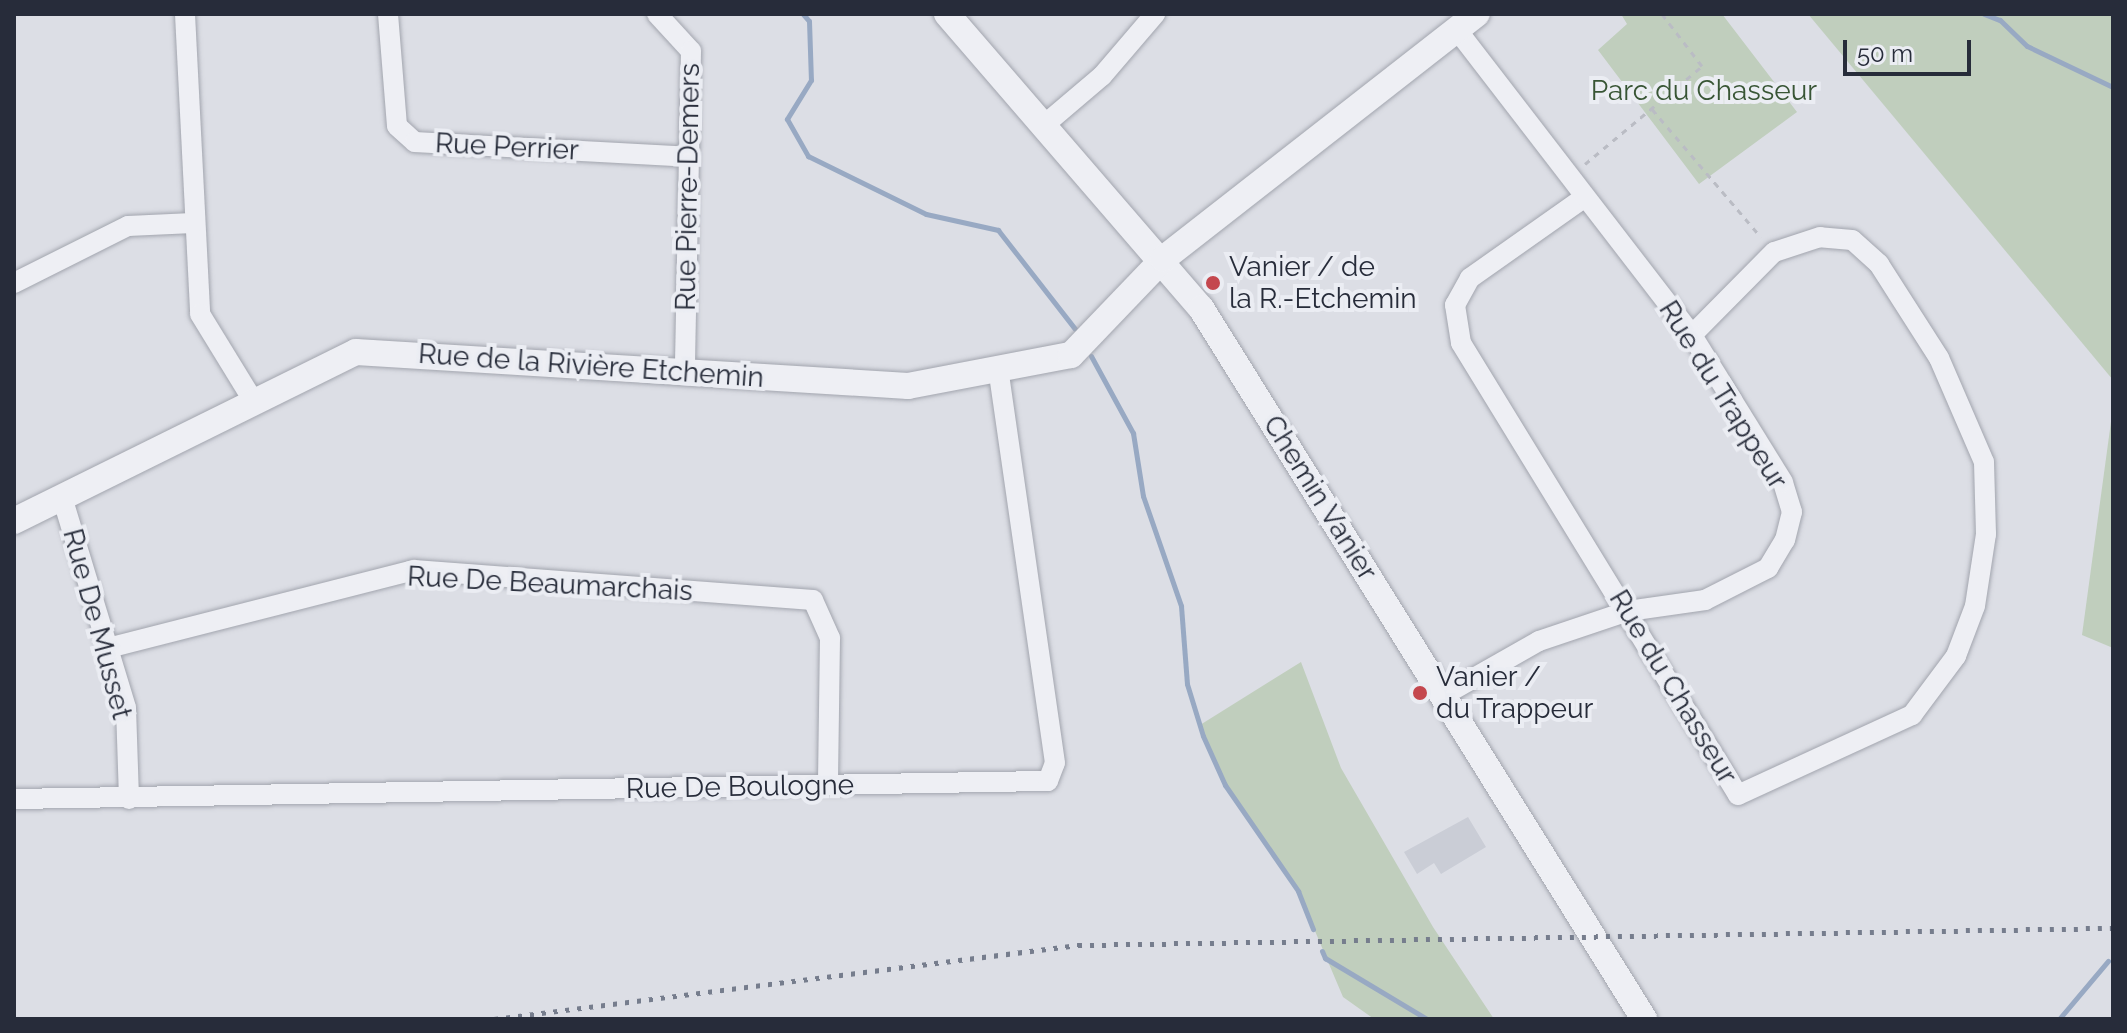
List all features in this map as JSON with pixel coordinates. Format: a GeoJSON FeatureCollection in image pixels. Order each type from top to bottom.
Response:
{"type":"FeatureCollection","features":[{"type":"Feature","properties":{"kind":"street"},"geometry":{"type":"LineString","coordinates":[[185,14],[193,223],[200,314],[254,402]]}},
{"type":"Feature","properties":{"kind":"street","name":"Rue Perrier"},"geometry":{"type":"LineString","coordinates":[[388,14],[397,126],[415,142],[688,157]]}},
{"type":"Feature","properties":{"kind":"street","name":"Rue Pierre-Demers"},"geometry":{"type":"LineString","coordinates":[[657,14],[691,51],[685,372]]}},
{"type":"Feature","properties":{"kind":"street","name":"Chemin Vanier"},"geometry":{"type":"LineString","coordinates":[[947,14],[1163,259],[1201,308],[1644,1019]]}},
{"type":"Feature","properties":{"kind":"street"},"geometry":{"type":"LineString","coordinates":[[1043,126],[1102,76],[1155,14]]}},
{"type":"Feature","properties":{"kind":"street","name":"Rue du Trappeur"},"geometry":{"type":"LineString","coordinates":[[1444,695],[1539,641],[1628,611],[1705,600],[1768,568],[1785,540],[1792,512],[1783,482],[1692,335],[1569,176],[1467,22]]}},
{"type":"Feature","properties":{"kind":"street","name":"Rue de la Rivière Etchemin"},"geometry":{"type":"LineString","coordinates":[[14,521],[356,352],[908,386],[1071,355],[1163,259],[1467,22]]}},
{"type":"Feature","properties":{"kind":"street","name":"Rue du Chasseur"},"geometry":{"type":"LineString","coordinates":[[1585,197],[1470,278],[1455,305],[1461,343],[1738,795],[1912,715],[1956,656],[1975,606],[1986,534],[1984,462],[1939,358],[1879,264],[1852,240],[1820,237],[1774,252],[1692,335]]}},
{"type":"Feature","properties":{"kind":"street"},"geometry":{"type":"LineString","coordinates":[[14,283],[128,226],[193,223]]}},
{"type":"Feature","properties":{"kind":"street","name":"Rue De Boulogne"},"geometry":{"type":"LineString","coordinates":[[14,799],[1048,781],[1055,763],[998,369]]}},
{"type":"Feature","properties":{"kind":"street","name":"Rue De Musset"},"geometry":{"type":"LineString","coordinates":[[62,497],[126,708],[129,799]]}},
{"type":"Feature","properties":{"kind":"street","name":"Rue De Beaumarchais"},"geometry":{"type":"LineString","coordinates":[[108,648],[414,570],[813,600],[830,638],[828,785]]}},
{"type":"Feature","properties":{"kind":"path"},"geometry":{"type":"LineString","coordinates":[[1569,176],[1702,66],[1662,14]]}},
{"type":"Feature","properties":{"kind":"path"},"geometry":{"type":"LineString","coordinates":[[1651,109],[1774,252]]}},
{"type":"Feature","properties":{"kind":"shaded area"},"geometry":{"type":"Polygon","coordinates":[[[1468,817],[1486,847],[1441,874],[1434,863],[1417,874],[1404,852],[1468,817]]]}},
{"type":"Feature","properties":{"kind":"green space","name":"Parc du Chasseur"},"geometry":{"type":"Polygon","coordinates":[[[1621,14],[1722,14],[1797,112],[1699,184],[1598,50],[1627,24],[1621,14]]]}},
{"type":"Feature","properties":{"kind":"green space"},"geometry":{"type":"Polygon","coordinates":[[[1808,14],[2113,14],[2113,380],[1808,14]]]}},
{"type":"Feature","properties":{"kind":"green space"},"geometry":{"type":"Polygon","coordinates":[[[2113,407],[2113,648],[2082,635],[2113,407]]]}},
{"type":"Feature","properties":{"kind":"green space"},"geometry":{"type":"Polygon","coordinates":[[[1301,662],[1341,768],[1433,927],[1494,1019],[1374,1019],[1343,997],[1298,891],[1225,785],[1200,725],[1301,662]]]}},
{"type":"Feature","properties":{"kind":"waterway"},"geometry":{"type":"LineString","coordinates":[[803,14],[809,21],[811,80],[787,119],[808,156],[926,214],[998,230],[1075,329]]}},
{"type":"Feature","properties":{"kind":"waterway"},"geometry":{"type":"LineString","coordinates":[[1984,14],[2000,20],[2027,46],[2113,87]]}},
{"type":"Feature","properties":{"kind":"waterway"},"geometry":{"type":"LineString","coordinates":[[1091,356],[1133,433],[1143,496],[1181,606],[1187,684],[1203,736],[1225,785],[1298,891],[1313,929]]}},
{"type":"Feature","properties":{"kind":"waterway"},"geometry":{"type":"LineString","coordinates":[[1322,951],[1325,958],[1427,1019]]}},
{"type":"Feature","properties":{"kind":"waterway"},"geometry":{"type":"LineString","coordinates":[[2059,1019],[2108,961]]}},
{"type":"Feature","properties":{"kind":"railway"},"geometry":{"type":"LineString","coordinates":[[494,1019],[1078,945],[2113,928]]}},
{"type":"Feature","properties":{"kind":"place","name":"Vanier / de la R.-Etchemin"},"geometry":{"type":"Point","coordinates":[1213,283]}},
{"type":"Feature","properties":{"kind":"place","name":"Vanier / du Trappeur"},"geometry":{"type":"Point","coordinates":[1420,693]}}]}
